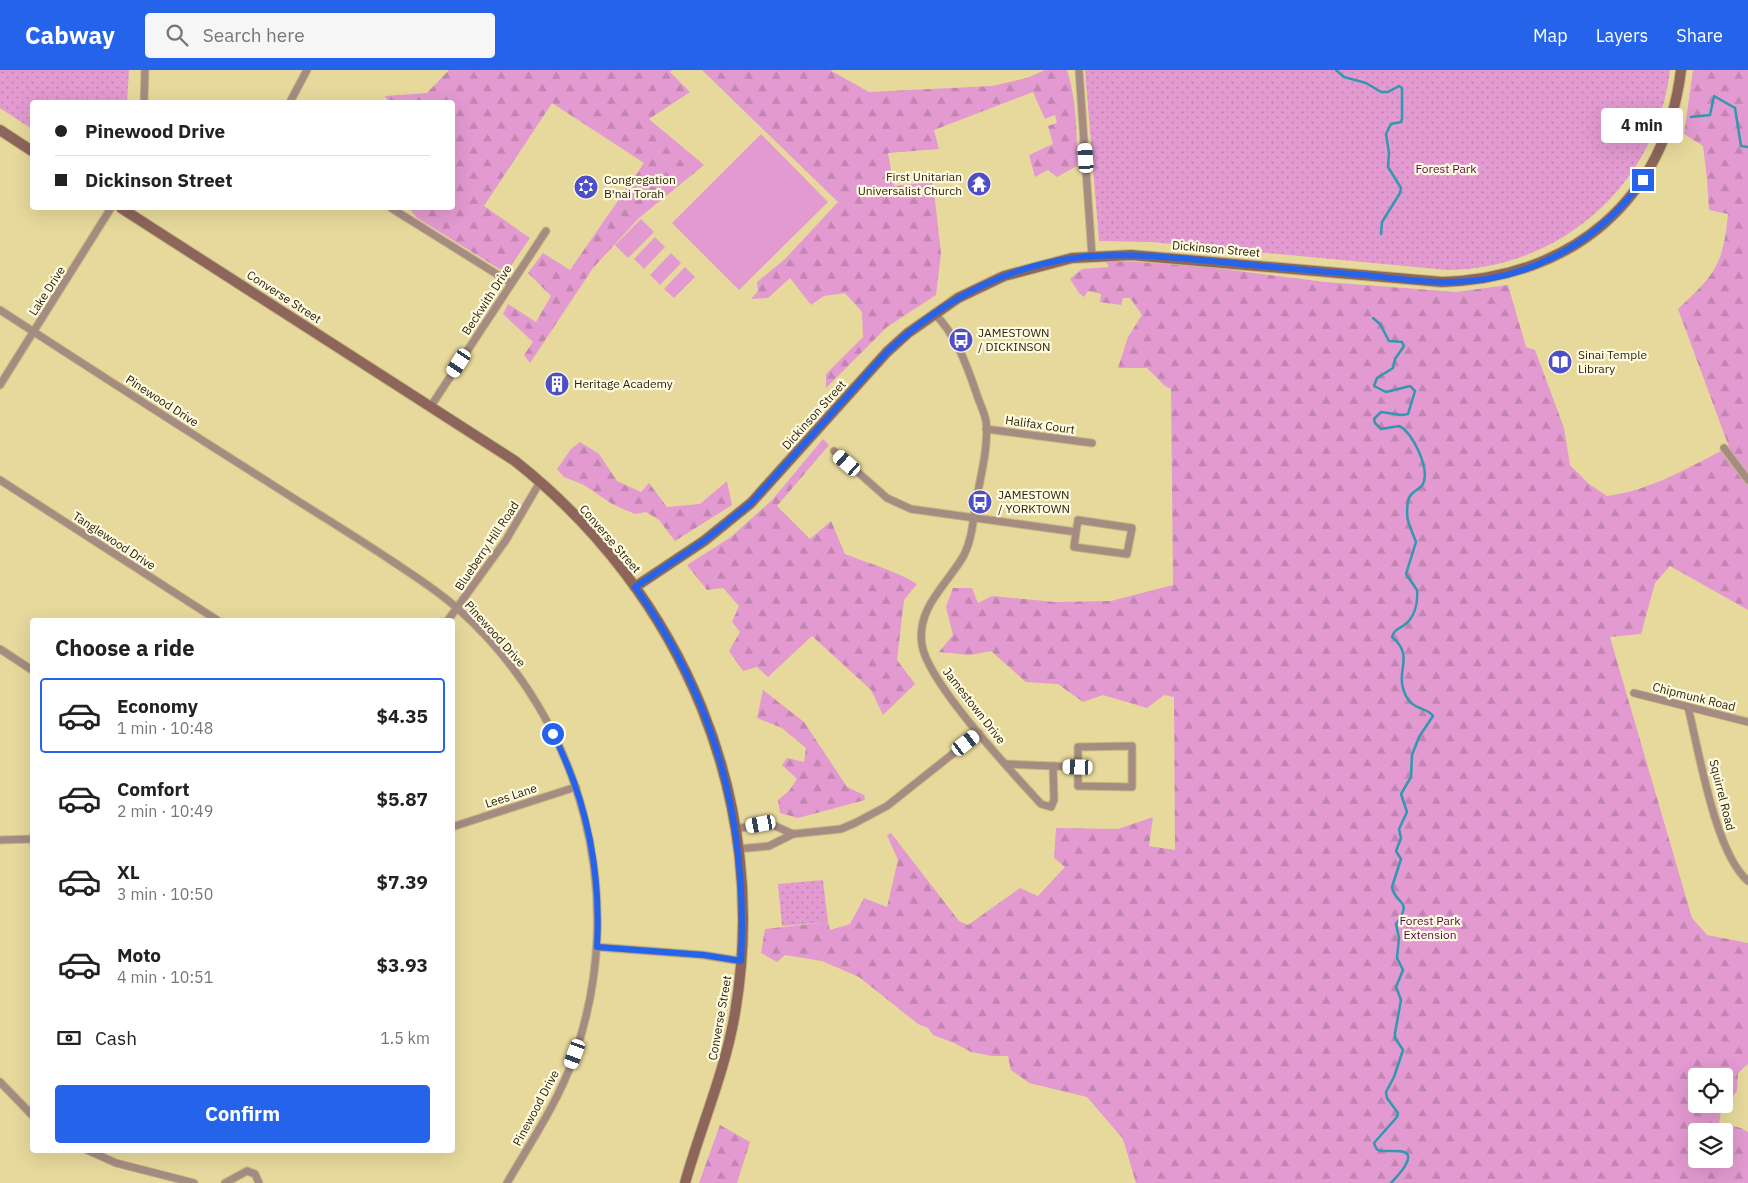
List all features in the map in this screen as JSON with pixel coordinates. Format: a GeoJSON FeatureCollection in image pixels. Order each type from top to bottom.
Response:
{"type":"FeatureCollection","features":[{"type":"Feature","properties":{"kind":"main road","name":"Dickinson Street"},"geometry":{"type":"LineString","coordinates":[[635,587],[704,541],[745,508],[887,352],[934,313],[966,293],[1004,276],[1060,260],[1092,256],[1159,256],[1442,282],[1482,280],[1520,271],[1550,259],[1584,239],[1616,212],[1636,189],[1652,164],[1668,131],[1676,104],[1681,70]]}},
{"type":"Feature","properties":{"kind":"main road"},"geometry":{"type":"LineString","coordinates":[[0,130],[30,150]]}},
{"type":"Feature","properties":{"kind":"main road","name":"Converse Street"},"geometry":{"type":"LineString","coordinates":[[124,210],[501,451],[540,482],[594,536],[635,587],[670,640],[700,700],[718,753],[736,829],[743,907],[741,961],[735,1013],[723,1068],[685,1183]]}},
{"type":"Feature","properties":{"kind":"street"},"geometry":{"type":"LineString","coordinates":[[144,100],[146,70]]}},
{"type":"Feature","properties":{"kind":"street"},"geometry":{"type":"LineString","coordinates":[[291,100],[307,70]]}},
{"type":"Feature","properties":{"kind":"street"},"geometry":{"type":"LineString","coordinates":[[1079,70],[1092,256]]}},
{"type":"Feature","properties":{"kind":"street","name":"Lake Drive"},"geometry":{"type":"LineString","coordinates":[[0,385],[110,210]]}},
{"type":"Feature","properties":{"kind":"street"},"geometry":{"type":"LineString","coordinates":[[394,210],[511,283]]}},
{"type":"Feature","properties":{"kind":"street","name":"Beckwith Drive"},"geometry":{"type":"LineString","coordinates":[[431,406],[546,231]]}},
{"type":"Feature","properties":{"kind":"street","name":"Pinewood Drive"},"geometry":{"type":"LineString","coordinates":[[0,310],[360,539],[429,586],[458,608],[502,655],[527,687],[558,744],[576,787],[586,819],[593,861],[597,905],[597,947],[587,1009],[569,1068],[554,1102],[507,1183]]}},
{"type":"Feature","properties":{"kind":"street","name":"Jamestown Drive"},"geometry":{"type":"LineString","coordinates":[[934,313],[945,324],[959,347],[984,414],[986,429],[984,458],[966,549],[930,603],[924,617],[921,638],[924,651],[933,673],[979,733],[1041,804],[1051,807],[1054,800],[1053,766]]}},
{"type":"Feature","properties":{"kind":"street","name":"Halifax Court"},"geometry":{"type":"LineString","coordinates":[[986,429],[1092,443]]}},
{"type":"Feature","properties":{"kind":"street"},"geometry":{"type":"LineString","coordinates":[[1724,448],[1748,480]]}},
{"type":"Feature","properties":{"kind":"street"},"geometry":{"type":"LineString","coordinates":[[834,451],[896,503],[911,508],[1076,532]]}},
{"type":"Feature","properties":{"kind":"street","name":"Tanglewood Drive"},"geometry":{"type":"LineString","coordinates":[[0,480],[214,618]]}},
{"type":"Feature","properties":{"kind":"street","name":"Blueberry Hill Road"},"geometry":{"type":"LineString","coordinates":[[450,618],[506,540],[540,482]]}},
{"type":"Feature","properties":{"kind":"street"},"geometry":{"type":"LineString","coordinates":[[1078,520],[1132,528],[1127,554],[1074,547],[1076,532],[1078,520]]}},
{"type":"Feature","properties":{"kind":"street"},"geometry":{"type":"LineString","coordinates":[[0,650],[30,669]]}},
{"type":"Feature","properties":{"kind":"street","name":"Chipmunk Road"},"geometry":{"type":"LineString","coordinates":[[1634,693],[1748,722]]}},
{"type":"Feature","properties":{"kind":"street","name":"Squirrel Road"},"geometry":{"type":"LineString","coordinates":[[1688,707],[1721,837],[1736,869],[1748,881]]}},
{"type":"Feature","properties":{"kind":"street"},"geometry":{"type":"LineString","coordinates":[[738,849],[769,846],[793,834],[841,829],[875,814],[979,733]]}},
{"type":"Feature","properties":{"kind":"street"},"geometry":{"type":"LineString","coordinates":[[1132,746],[1132,786],[1078,786],[1078,767],[1078,747],[1132,746]]}},
{"type":"Feature","properties":{"kind":"street"},"geometry":{"type":"LineString","coordinates":[[1005,764],[1078,767]]}},
{"type":"Feature","properties":{"kind":"street","name":"Lees Lane"},"geometry":{"type":"LineString","coordinates":[[455,826],[576,787]]}},
{"type":"Feature","properties":{"kind":"street"},"geometry":{"type":"LineString","coordinates":[[736,829],[767,825],[793,834]]}},
{"type":"Feature","properties":{"kind":"street"},"geometry":{"type":"LineString","coordinates":[[0,840],[30,839]]}},
{"type":"Feature","properties":{"kind":"street"},"geometry":{"type":"LineString","coordinates":[[597,947],[704,955],[741,961]]}},
{"type":"Feature","properties":{"kind":"street"},"geometry":{"type":"LineString","coordinates":[[0,1082],[30,1114]]}},
{"type":"Feature","properties":{"kind":"street"},"geometry":{"type":"LineString","coordinates":[[94,1153],[116,1163],[194,1183]]}},
{"type":"Feature","properties":{"kind":"street"},"geometry":{"type":"LineString","coordinates":[[225,1183],[247,1171],[255,1174],[258,1183]]}},
{"type":"Feature","properties":{"kind":"green space"},"geometry":{"type":"Polygon","coordinates":[[[0,70],[129,70],[127,100],[30,100],[30,128],[0,108],[0,70]]]}},
{"type":"Feature","properties":{"kind":"green space"},"geometry":{"type":"Polygon","coordinates":[[[449,70],[672,70],[670,72],[690,92],[649,119],[704,165],[639,218],[593,268],[530,363],[524,355],[533,342],[503,314],[508,304],[536,322],[551,296],[528,273],[543,253],[570,270],[644,163],[552,103],[484,206],[530,238],[506,273],[417,218],[411,210],[455,210],[455,100],[387,100],[385,96],[427,93],[449,70]]]}},
{"type":"Feature","properties":{"kind":"green space"},"geometry":{"type":"Polygon","coordinates":[[[702,70],[830,70],[869,92],[992,86],[1027,78],[1045,70],[1067,70],[1075,105],[1077,166],[1057,177],[1048,170],[1035,177],[1029,155],[1053,144],[1048,126],[1057,123],[1055,115],[1045,119],[1033,92],[934,130],[939,149],[888,153],[894,186],[933,182],[941,254],[936,295],[887,327],[826,388],[826,374],[863,337],[862,312],[845,293],[824,296],[811,305],[790,278],[768,298],[751,299],[758,291],[757,282],[785,259],[838,202],[702,70]]]}},
{"type":"Feature","properties":{"kind":"green space","name":"Forest Park"},"geometry":{"type":"Polygon","coordinates":[[[1085,70],[1670,70],[1661,111],[1646,149],[1624,183],[1597,212],[1565,236],[1529,254],[1489,266],[1447,270],[1152,242],[1099,241],[1085,70]]]}},
{"type":"Feature","properties":{"kind":"green space","name":"Forest Park Extension"},"geometry":{"type":"Polygon","coordinates":[[[1693,70],[1748,70],[1748,610],[1670,566],[1655,583],[1641,634],[1610,637],[1692,918],[1707,935],[1748,943],[1748,1064],[1738,1073],[1737,1091],[1733,1096],[1733,1068],[1688,1068],[1688,1113],[1721,1113],[1719,1123],[1688,1123],[1688,1168],[1733,1168],[1733,1126],[1741,1128],[1748,1132],[1748,1183],[1136,1183],[1123,1139],[1087,1097],[1029,1083],[1011,1070],[1008,1056],[992,1056],[971,1052],[933,1035],[928,1028],[918,1024],[859,977],[822,961],[785,955],[777,962],[761,953],[765,929],[828,922],[830,930],[850,924],[864,898],[887,907],[898,860],[887,835],[891,833],[959,921],[968,925],[1020,888],[1038,896],[1065,867],[1054,858],[1056,828],[1118,829],[1153,817],[1149,846],[1175,850],[1174,697],[1164,695],[1147,708],[1103,695],[1083,702],[1058,684],[1026,682],[991,651],[970,655],[939,652],[953,635],[946,607],[953,588],[972,588],[978,603],[992,596],[1055,602],[1111,601],[1173,585],[1171,389],[1165,386],[1147,368],[1118,368],[1128,337],[1142,315],[1130,298],[1123,298],[1121,305],[1100,302],[1101,294],[1088,291],[1084,297],[1070,279],[1082,269],[1109,267],[1105,260],[1200,266],[1325,282],[1456,292],[1508,285],[1526,347],[1535,350],[1564,428],[1570,465],[1589,484],[1607,496],[1623,493],[1670,477],[1729,447],[1678,309],[1701,287],[1715,268],[1720,258],[1726,232],[1728,214],[1709,210],[1703,146],[1684,134],[1693,70]]]}},
{"type":"Feature","properties":{"kind":"green space"},"geometry":{"type":"Polygon","coordinates":[[[761,134],[828,202],[739,290],[672,223],[761,134]]]}},
{"type":"Feature","properties":{"kind":"green space"},"geometry":{"type":"Polygon","coordinates":[[[641,219],[654,232],[628,258],[615,245],[641,219]]]}},
{"type":"Feature","properties":{"kind":"green space"},"geometry":{"type":"Polygon","coordinates":[[[655,237],[665,247],[644,269],[634,259],[655,237]]]}},
{"type":"Feature","properties":{"kind":"green space"},"geometry":{"type":"Polygon","coordinates":[[[671,253],[681,263],[660,285],[650,275],[671,253]]]}},
{"type":"Feature","properties":{"kind":"green space"},"geometry":{"type":"Polygon","coordinates":[[[685,267],[695,277],[674,298],[664,289],[685,267]]]}},
{"type":"Feature","properties":{"kind":"green space"},"geometry":{"type":"Polygon","coordinates":[[[823,439],[829,445],[777,506],[810,539],[831,521],[845,554],[891,571],[917,584],[904,600],[897,660],[915,684],[883,715],[871,690],[812,636],[768,677],[757,667],[743,671],[729,651],[740,632],[732,622],[739,606],[723,588],[707,590],[687,565],[731,537],[772,500],[823,439]]]}},
{"type":"Feature","properties":{"kind":"green space"},"geometry":{"type":"Polygon","coordinates":[[[580,442],[599,454],[617,481],[641,492],[649,483],[667,507],[700,504],[727,481],[732,505],[675,541],[659,520],[646,512],[635,514],[612,504],[584,485],[564,477],[557,469],[571,449],[580,442]]]}},
{"type":"Feature","properties":{"kind":"green space"},"geometry":{"type":"Polygon","coordinates":[[[763,690],[804,722],[847,787],[864,795],[865,800],[798,818],[780,813],[778,800],[789,791],[797,779],[782,765],[787,758],[804,762],[806,748],[782,728],[757,718],[763,690]]]}},
{"type":"Feature","properties":{"kind":"green space"},"geometry":{"type":"Polygon","coordinates":[[[823,880],[828,922],[782,926],[778,884],[823,880]]]}},
{"type":"Feature","properties":{"kind":"green space"},"geometry":{"type":"Polygon","coordinates":[[[720,1125],[750,1142],[737,1183],[699,1183],[720,1125]]]}},
{"type":"Feature","properties":{"kind":"waterway"},"geometry":{"type":"LineString","coordinates":[[1336,70],[1344,77],[1366,83],[1381,92],[1388,92],[1399,86],[1402,88],[1401,122],[1391,124],[1386,134],[1389,153],[1388,167],[1401,188],[1400,193],[1382,222],[1381,234]]}},
{"type":"Feature","properties":{"kind":"waterway"},"geometry":{"type":"LineString","coordinates":[[1691,117],[1710,115],[1714,96],[1735,108],[1741,146],[1748,147]]}},
{"type":"Feature","properties":{"kind":"waterway"},"geometry":{"type":"LineString","coordinates":[[1373,318],[1380,324],[1389,341],[1402,342],[1404,346],[1395,359],[1393,368],[1377,378],[1374,386],[1386,392],[1410,386],[1415,391],[1408,414],[1381,412],[1374,419],[1381,429],[1399,426],[1410,435],[1419,452],[1424,469],[1425,477],[1423,484],[1411,495],[1407,508],[1409,523],[1416,542],[1406,574],[1417,590],[1417,600],[1413,615],[1407,623],[1395,631],[1392,637],[1399,644],[1404,656],[1402,681],[1406,696],[1414,705],[1433,716],[1419,737],[1412,755],[1411,777],[1401,794],[1407,812],[1399,829],[1401,838],[1396,851],[1401,859],[1392,887],[1396,897],[1403,906],[1401,916],[1396,924],[1399,938],[1397,958],[1403,970],[1396,987],[1401,1000],[1395,1033],[1395,1038],[1403,1050],[1394,1077],[1386,1092],[1387,1098],[1398,1113],[1397,1117],[1374,1143],[1378,1150],[1398,1151],[1407,1154],[1408,1158],[1405,1167],[1391,1183]]}},
{"type":"Feature","properties":{"kind":"place","name":"First Unitarian Universalist Church"},"geometry":{"type":"Point","coordinates":[979,184]}},
{"type":"Feature","properties":{"kind":"place","name":"Congregation B'nai Torah"},"geometry":{"type":"Point","coordinates":[586,187]}},
{"type":"Feature","properties":{"kind":"place","name":"JAMESTOWN / DICKINSON"},"geometry":{"type":"Point","coordinates":[961,340]}},
{"type":"Feature","properties":{"kind":"place","name":"Sinai Temple Library"},"geometry":{"type":"Point","coordinates":[1560,362]}},
{"type":"Feature","properties":{"kind":"place","name":"Heritage Academy"},"geometry":{"type":"Point","coordinates":[557,384]}},
{"type":"Feature","properties":{"kind":"place","name":"JAMESTOWN / YORKTOWN"},"geometry":{"type":"Point","coordinates":[980,502]}},
{"type":"Feature","properties":{"kind":"route"},"geometry":{"type":"LineString","coordinates":[[553,734],[576,787],[586,819],[593,861],[597,905],[597,947],[730,957],[741,961],[743,916],[741,868],[730,796],[718,753],[700,700],[686,669],[670,640],[635,587],[650,579],[704,541],[751,503],[887,352],[908,333],[949,303],[1004,276],[1060,260],[1084,257],[1144,255],[1442,282],[1464,282],[1498,277],[1528,269],[1578,244],[1616,212],[1643,180]]}}]}
